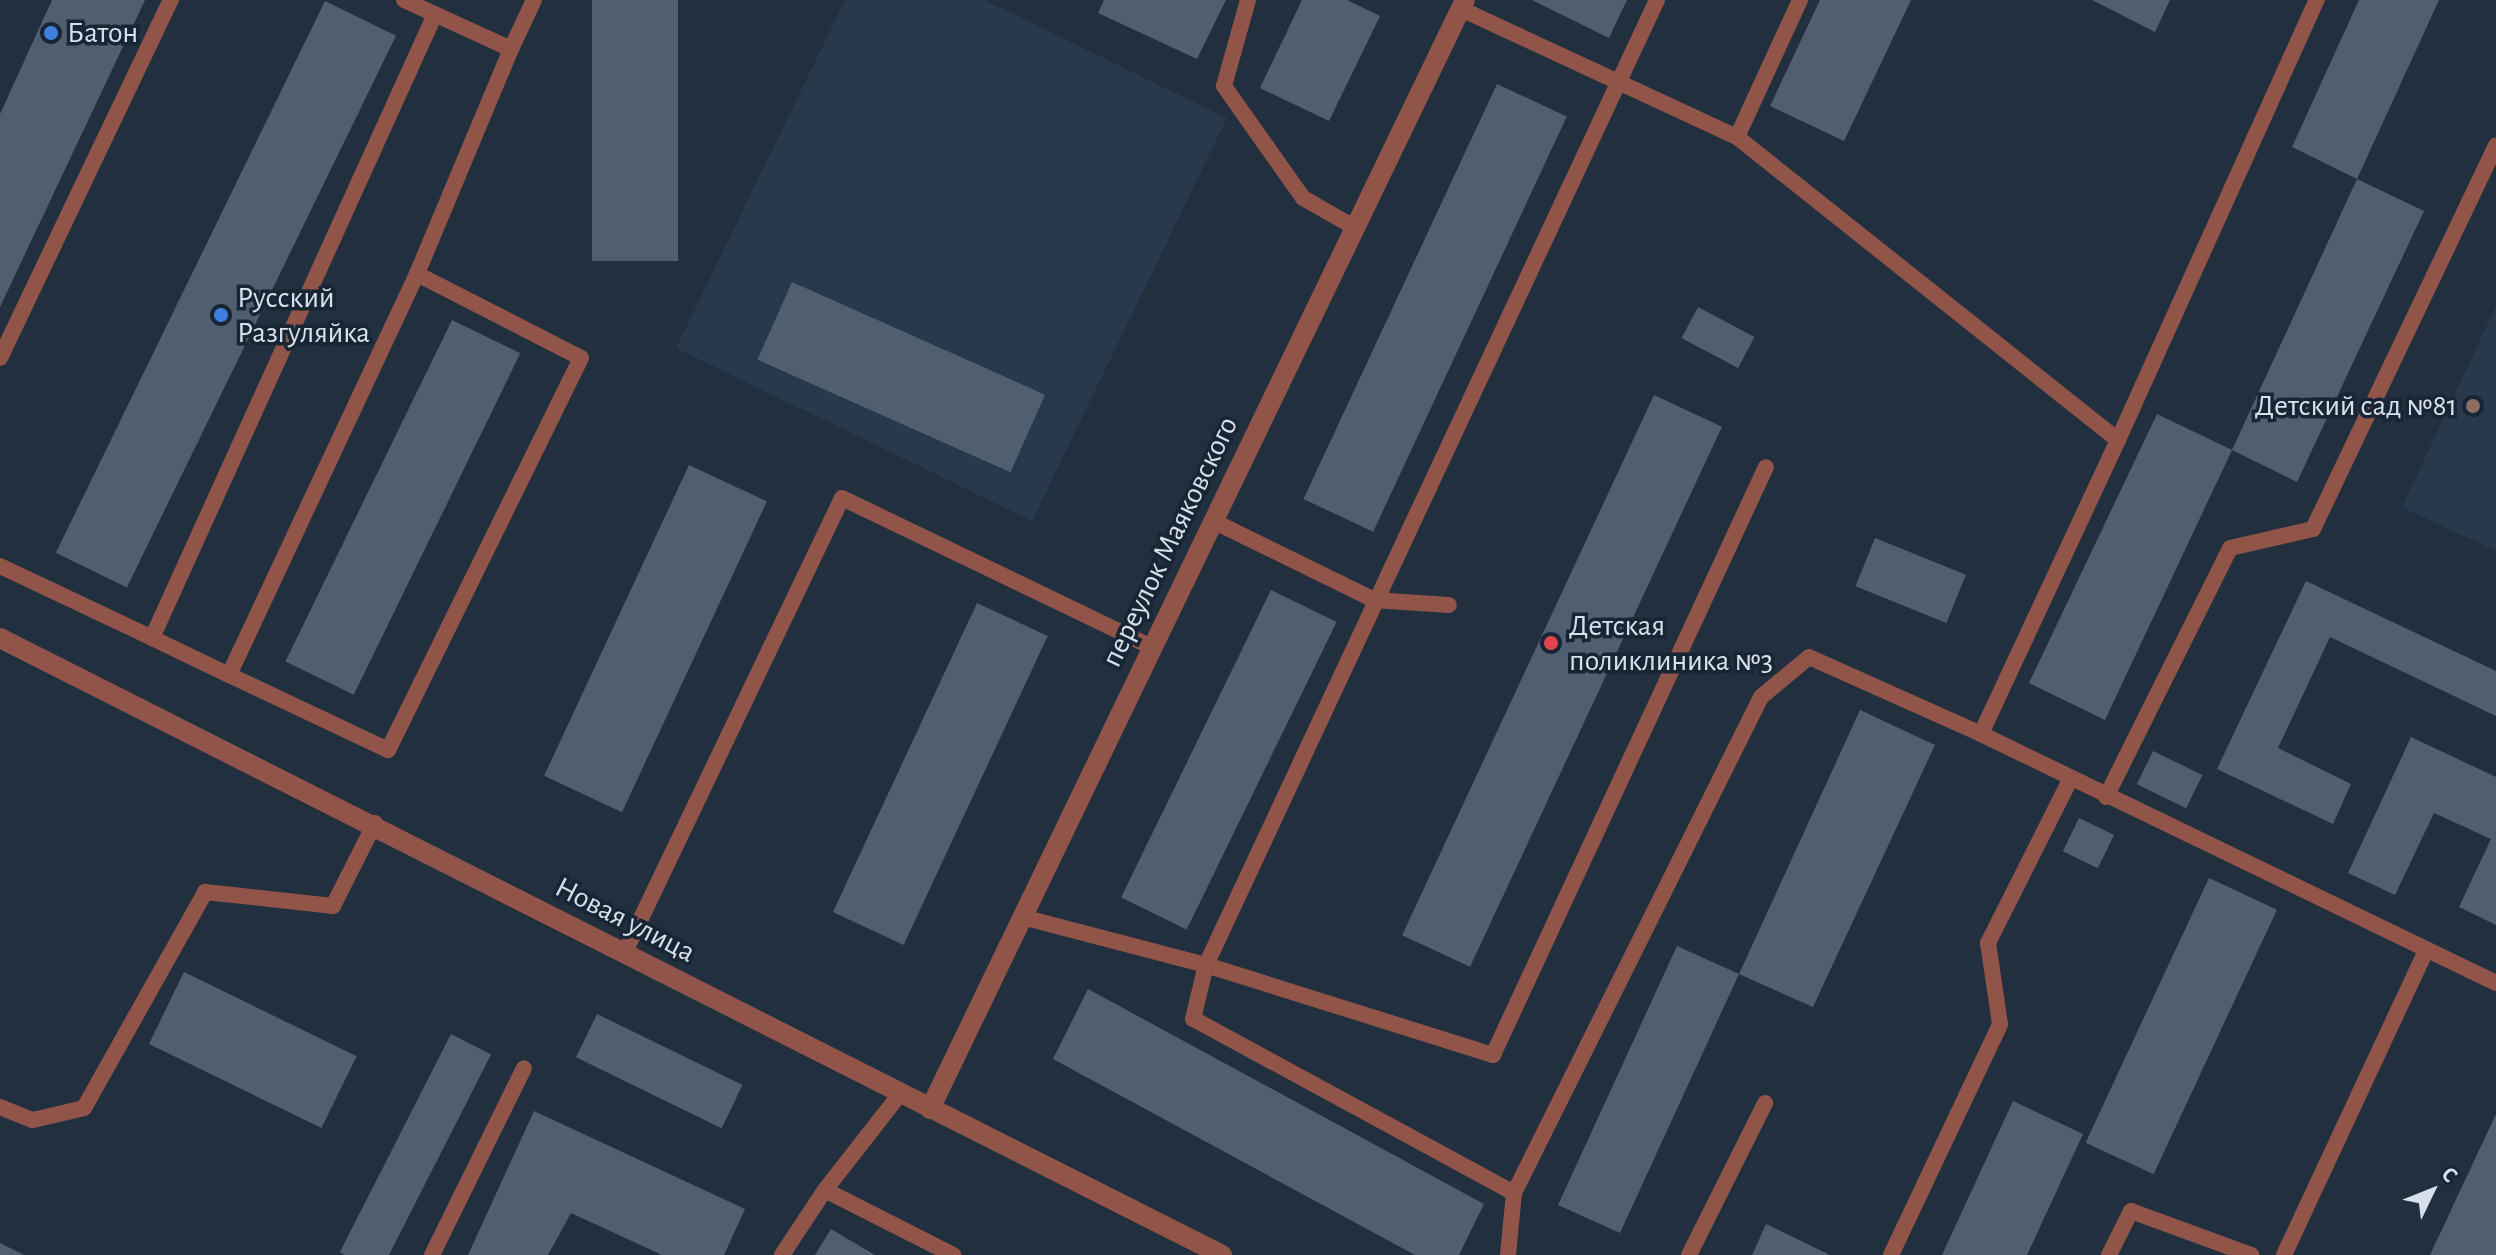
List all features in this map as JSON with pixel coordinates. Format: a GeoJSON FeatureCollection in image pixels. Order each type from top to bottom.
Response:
{"type":"FeatureCollection","features":[{"type":"Feature","properties":{"kind":"street","name":"переулок Маяковского"},"geometry":{"type":"LineString","coordinates":[[930,1109],[1026,918],[1213,521],[1463,4]]}},
{"type":"Feature","properties":{"kind":"street","name":"Новая улица"},"geometry":{"type":"LineString","coordinates":[[0,638],[375,823],[624,954],[1222,1255]]}},
{"type":"Feature","properties":{"kind":"lane"},"geometry":{"type":"LineString","coordinates":[[0,358],[171,0]]}},
{"type":"Feature","properties":{"kind":"lane"},"geometry":{"type":"LineString","coordinates":[[404,0],[511,49]]}},
{"type":"Feature","properties":{"kind":"lane"},"geometry":{"type":"LineString","coordinates":[[229,675],[417,274],[534,0]]}},
{"type":"Feature","properties":{"kind":"lane"},"geometry":{"type":"LineString","coordinates":[[1248,0],[1224,86],[1303,198],[1354,227]]}},
{"type":"Feature","properties":{"kind":"lane"},"geometry":{"type":"LineString","coordinates":[[1514,1193],[1193,1019],[1206,965],[1657,0]]}},
{"type":"Feature","properties":{"kind":"lane"},"geometry":{"type":"LineString","coordinates":[[1737,137],[1800,0]]}},
{"type":"Feature","properties":{"kind":"lane"},"geometry":{"type":"LineString","coordinates":[[1981,734],[2317,0]]}},
{"type":"Feature","properties":{"kind":"lane"},"geometry":{"type":"LineString","coordinates":[[1463,4],[1737,137],[2118,440]]}},
{"type":"Feature","properties":{"kind":"lane"},"geometry":{"type":"LineString","coordinates":[[152,638],[435,14]]}},
{"type":"Feature","properties":{"kind":"lane"},"geometry":{"type":"LineString","coordinates":[[2106,797],[2230,548],[2313,529],[2496,145]]}},
{"type":"Feature","properties":{"kind":"lane"},"geometry":{"type":"LineString","coordinates":[[0,566],[388,750],[581,358],[417,274]]}},
{"type":"Feature","properties":{"kind":"lane"},"geometry":{"type":"LineString","coordinates":[[1026,918],[1206,965],[1493,1055],[1766,467]]}},
{"type":"Feature","properties":{"kind":"lane"},"geometry":{"type":"LineString","coordinates":[[624,954],[842,498],[1153,648]]}},
{"type":"Feature","properties":{"kind":"lane"},"geometry":{"type":"LineString","coordinates":[[1213,521],[1374,600],[1449,605]]}},
{"type":"Feature","properties":{"kind":"lane"},"geometry":{"type":"LineString","coordinates":[[1508,1255],[1514,1193],[1761,697],[1809,657],[1981,734],[2425,952],[2496,983]]}},
{"type":"Feature","properties":{"kind":"lane"},"geometry":{"type":"LineString","coordinates":[[1891,1255],[2000,1024],[1988,943],[2070,780]]}},
{"type":"Feature","properties":{"kind":"lane"},"geometry":{"type":"LineString","coordinates":[[0,1107],[33,1120],[84,1108],[205,892],[333,906],[375,823]]}},
{"type":"Feature","properties":{"kind":"lane"},"geometry":{"type":"LineString","coordinates":[[2284,1255],[2425,952]]}},
{"type":"Feature","properties":{"kind":"lane"},"geometry":{"type":"LineString","coordinates":[[432,1255],[524,1068]]}},
{"type":"Feature","properties":{"kind":"lane"},"geometry":{"type":"LineString","coordinates":[[782,1255],[825,1190],[887,1118],[900,1094]]}},
{"type":"Feature","properties":{"kind":"lane"},"geometry":{"type":"LineString","coordinates":[[1689,1255],[1765,1103]]}},
{"type":"Feature","properties":{"kind":"lane"},"geometry":{"type":"LineString","coordinates":[[825,1190],[953,1255]]}},
{"type":"Feature","properties":{"kind":"lane"},"geometry":{"type":"LineString","coordinates":[[2109,1255],[2131,1211],[2251,1255]]}},
{"type":"Feature","properties":{"kind":"shaded area"},"geometry":{"type":"Polygon","coordinates":[[[845,0],[984,0],[1227,118],[1032,521],[676,348],[845,0]]]}},
{"type":"Feature","properties":{"kind":"shaded area","name":"Детский сад №81"},"geometry":{"type":"Polygon","coordinates":[[[2496,306],[2496,551],[2402,507],[2496,306]]]}},
{"type":"Feature","properties":{"kind":"building"},"geometry":{"type":"Polygon","coordinates":[[[52,0],[145,0],[0,307],[0,114],[52,0]]]}},
{"type":"Feature","properties":{"kind":"building"},"geometry":{"type":"Polygon","coordinates":[[[592,0],[678,0],[678,261],[592,261],[592,0]]]}},
{"type":"Feature","properties":{"kind":"building"},"geometry":{"type":"Polygon","coordinates":[[[1104,0],[1226,0],[1197,59],[1098,13],[1104,0]]]}},
{"type":"Feature","properties":{"kind":"building"},"geometry":{"type":"Polygon","coordinates":[[[1302,0],[1347,0],[1380,16],[1329,121],[1260,88],[1302,0]]]}},
{"type":"Feature","properties":{"kind":"building"},"geometry":{"type":"Polygon","coordinates":[[[1532,0],[1627,0],[1609,38],[1532,0]]]}},
{"type":"Feature","properties":{"kind":"building"},"geometry":{"type":"Polygon","coordinates":[[[1820,0],[1911,0],[1844,141],[1770,106],[1820,0]]]}},
{"type":"Feature","properties":{"kind":"building"},"geometry":{"type":"Polygon","coordinates":[[[2092,0],[2170,0],[2155,32],[2092,0]]]}},
{"type":"Feature","properties":{"kind":"building"},"geometry":{"type":"Polygon","coordinates":[[[2359,0],[2439,0],[2357,179],[2292,147],[2359,0]]]}},
{"type":"Feature","properties":{"kind":"building"},"geometry":{"type":"Polygon","coordinates":[[[325,1],[396,36],[127,587],[56,553],[325,1]]]}},
{"type":"Feature","properties":{"kind":"building"},"geometry":{"type":"Polygon","coordinates":[[[1497,84],[1567,117],[1373,532],[1303,499],[1497,84]]]}},
{"type":"Feature","properties":{"kind":"building"},"geometry":{"type":"Polygon","coordinates":[[[2357,179],[2424,211],[2297,482],[2232,450],[2357,179]]]}},
{"type":"Feature","properties":{"kind":"building"},"geometry":{"type":"Polygon","coordinates":[[[792,282],[1045,395],[1010,472],[757,360],[792,282]]]}},
{"type":"Feature","properties":{"kind":"building"},"geometry":{"type":"Polygon","coordinates":[[[1698,307],[1755,337],[1738,368],[1682,338],[1698,307]]]}},
{"type":"Feature","properties":{"kind":"building"},"geometry":{"type":"Polygon","coordinates":[[[452,320],[520,353],[354,695],[285,662],[452,320]]]}},
{"type":"Feature","properties":{"kind":"building"},"geometry":{"type":"Polygon","coordinates":[[[1654,395],[1722,427],[1470,967],[1402,935],[1654,395]]]}},
{"type":"Feature","properties":{"kind":"building"},"geometry":{"type":"Polygon","coordinates":[[[2157,414],[2232,450],[2105,720],[2029,683],[2157,414]]]}},
{"type":"Feature","properties":{"kind":"building"},"geometry":{"type":"Polygon","coordinates":[[[689,465],[767,501],[622,812],[544,776],[689,465]]]}},
{"type":"Feature","properties":{"kind":"building"},"geometry":{"type":"Polygon","coordinates":[[[1875,538],[1966,575],[1946,623],[1856,586],[1875,538]]]}},
{"type":"Feature","properties":{"kind":"building"},"geometry":{"type":"Polygon","coordinates":[[[2306,581],[2496,671],[2496,716],[2330,637],[2278,748],[2351,784],[2333,824],[2217,769],[2306,581]]]}},
{"type":"Feature","properties":{"kind":"building"},"geometry":{"type":"Polygon","coordinates":[[[1271,590],[1337,622],[1187,929],[1121,897],[1271,590]]]}},
{"type":"Feature","properties":{"kind":"building"},"geometry":{"type":"Polygon","coordinates":[[[977,603],[1048,636],[904,945],[833,912],[977,603]]]}},
{"type":"Feature","properties":{"kind":"building"},"geometry":{"type":"Polygon","coordinates":[[[1860,710],[1935,745],[1813,1007],[1739,974],[1860,710]]]}},
{"type":"Feature","properties":{"kind":"building"},"geometry":{"type":"Polygon","coordinates":[[[2411,737],[2496,777],[2496,925],[2459,907],[2491,839],[2434,813],[2395,895],[2348,873],[2411,737]]]}},
{"type":"Feature","properties":{"kind":"building"},"geometry":{"type":"Polygon","coordinates":[[[2153,751],[2202,775],[2186,808],[2137,784],[2153,751]]]}},
{"type":"Feature","properties":{"kind":"building"},"geometry":{"type":"Polygon","coordinates":[[[2079,818],[2114,835],[2098,868],[2063,851],[2079,818]]]}},
{"type":"Feature","properties":{"kind":"building"},"geometry":{"type":"Polygon","coordinates":[[[2209,878],[2277,910],[2154,1174],[2086,1143],[2209,878]]]}},
{"type":"Feature","properties":{"kind":"building"},"geometry":{"type":"Polygon","coordinates":[[[1677,946],[1739,974],[1620,1233],[1558,1205],[1677,946]]]}},
{"type":"Feature","properties":{"kind":"building"},"geometry":{"type":"Polygon","coordinates":[[[184,972],[357,1056],[321,1128],[149,1044],[184,972]]]}},
{"type":"Feature","properties":{"kind":"building"},"geometry":{"type":"Polygon","coordinates":[[[1088,989],[1484,1204],[1459,1255],[1415,1255],[1053,1059],[1088,989]]]}},
{"type":"Feature","properties":{"kind":"building"},"geometry":{"type":"Polygon","coordinates":[[[597,1014],[743,1085],[722,1128],[576,1057],[597,1014]]]}},
{"type":"Feature","properties":{"kind":"building"},"geometry":{"type":"Polygon","coordinates":[[[451,1034],[491,1054],[389,1255],[345,1255],[340,1252],[451,1034]]]}},
{"type":"Feature","properties":{"kind":"building"},"geometry":{"type":"Polygon","coordinates":[[[2013,1101],[2083,1134],[2027,1255],[1942,1255],[2013,1101]]]}},
{"type":"Feature","properties":{"kind":"building"},"geometry":{"type":"Polygon","coordinates":[[[534,1111],[745,1209],[724,1255],[662,1255],[571,1213],[548,1255],[468,1255],[534,1111]]]}},
{"type":"Feature","properties":{"kind":"building"},"geometry":{"type":"Polygon","coordinates":[[[2496,1114],[2496,1255],[2430,1255],[2496,1114]]]}},
{"type":"Feature","properties":{"kind":"building"},"geometry":{"type":"Polygon","coordinates":[[[1766,1224],[1830,1255],[1752,1255],[1766,1224]]]}},
{"type":"Feature","properties":{"kind":"building"},"geometry":{"type":"Polygon","coordinates":[[[831,1229],[875,1255],[815,1255],[831,1229]]]}},
{"type":"Feature","properties":{"kind":"building"},"geometry":{"type":"Polygon","coordinates":[[[0,1243],[24,1255],[0,1255],[0,1243]]]}},
{"type":"Feature","properties":{"kind":"place","name":"Батон"},"geometry":{"type":"Point","coordinates":[51,33]}},
{"type":"Feature","properties":{"kind":"place","name":"Русский Разгуляйка"},"geometry":{"type":"Point","coordinates":[221,315]}},
{"type":"Feature","properties":{"kind":"place","name":"Детский сад №81"},"geometry":{"type":"Point","coordinates":[2473,406]}},
{"type":"Feature","properties":{"kind":"place","name":"Детская поликлиника №3"},"geometry":{"type":"Point","coordinates":[1551,643]}}]}
